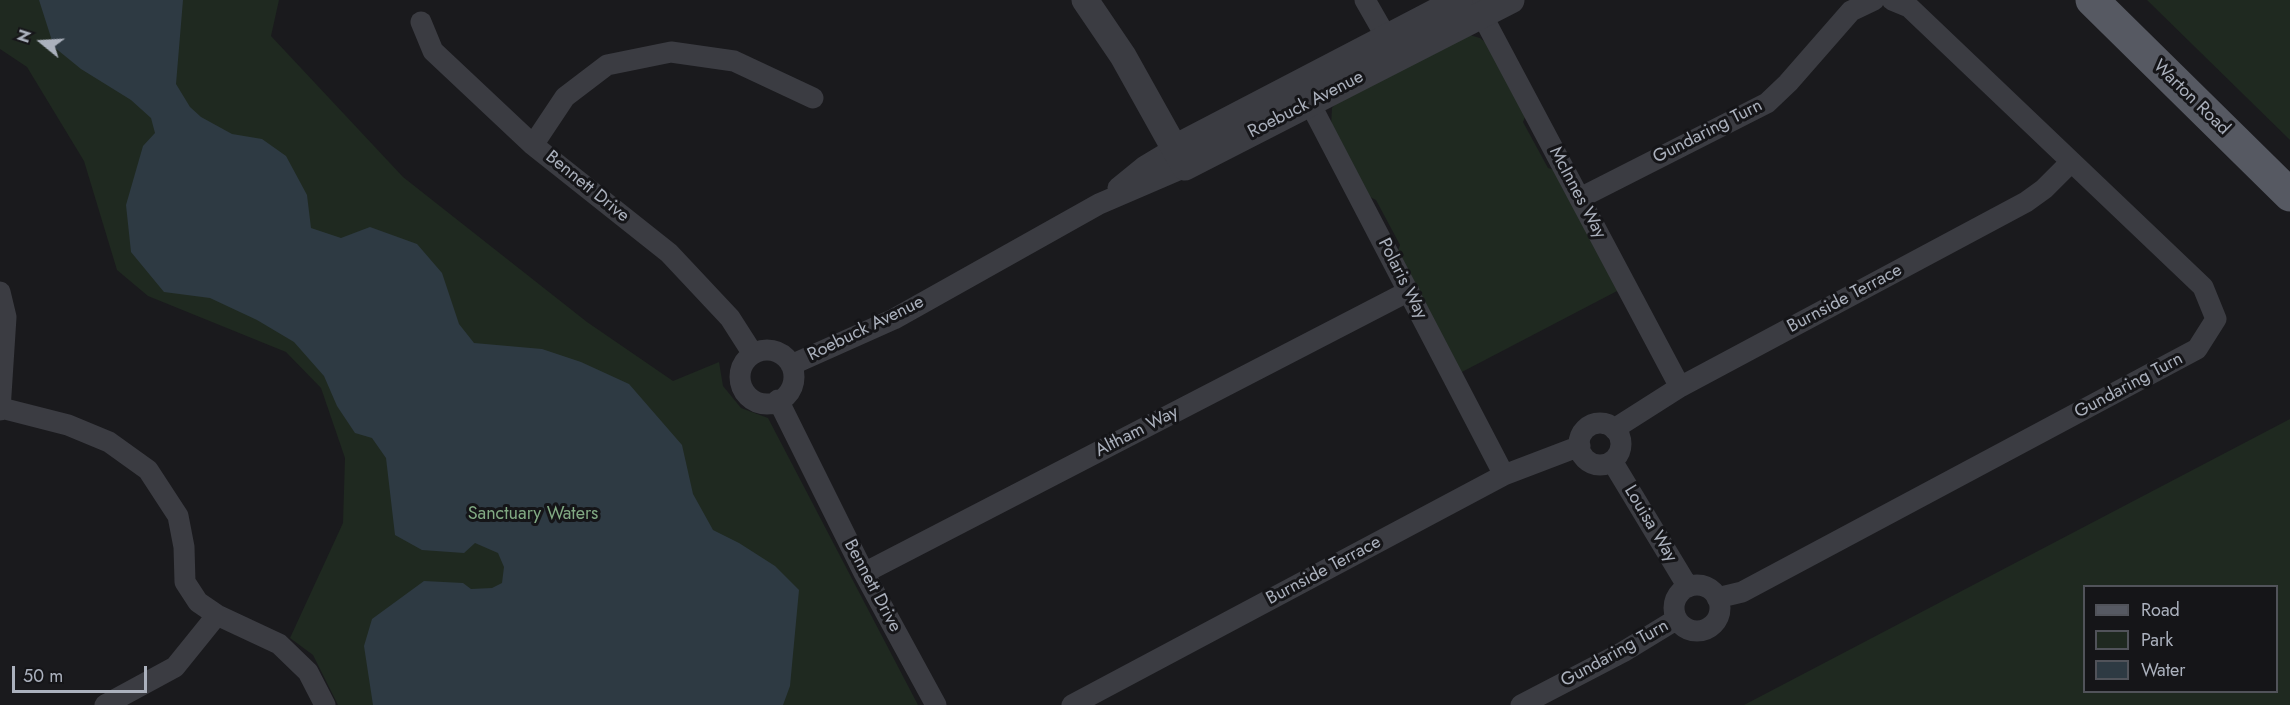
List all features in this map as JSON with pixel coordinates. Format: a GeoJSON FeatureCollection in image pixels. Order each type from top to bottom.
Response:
{"type":"FeatureCollection","features":[{"type":"Feature","properties":{"kind":"main road","name":"Warton Road"},"geometry":{"type":"LineString","coordinates":[[2092,0],[2290,195]]}},
{"type":"Feature","properties":{"kind":"street"},"geometry":{"type":"LineString","coordinates":[[1085,0],[1123,56],[1180,158]]}},
{"type":"Feature","properties":{"kind":"street"},"geometry":{"type":"LineString","coordinates":[[1365,0],[1392,48]]}},
{"type":"Feature","properties":{"kind":"street","name":"Roebuck Avenue"},"geometry":{"type":"LineString","coordinates":[[1392,48],[1459,0]]}},
{"type":"Feature","properties":{"kind":"street","name":"Roebuck Avenue"},"geometry":{"type":"LineString","coordinates":[[791,365],[894,319],[1099,204],[1145,166],[1180,158],[1392,48],[1478,7],[1511,0]]}},
{"type":"Feature","properties":{"kind":"street","name":"Gundaring Turn"},"geometry":{"type":"LineString","coordinates":[[1580,198],[1767,103],[1788,83],[1851,11],[1874,0]]}},
{"type":"Feature","properties":{"kind":"street","name":"Gundaring Turn"},"geometry":{"type":"LineString","coordinates":[[1688,587],[1677,596],[1674,604],[1677,619],[1685,628],[1692,631],[1708,628],[1719,614],[1717,598],[1742,592],[2197,349],[2216,319],[2203,287],[1909,7],[1892,0]]}},
{"type":"Feature","properties":{"kind":"street","name":"McInnes Way"},"geometry":{"type":"LineString","coordinates":[[1478,7],[1680,387]]}},
{"type":"Feature","properties":{"kind":"street","name":"Bennett Drive"},"geometry":{"type":"LineString","coordinates":[[421,22],[433,51],[533,145],[669,253],[730,318],[753,354]]}},
{"type":"Feature","properties":{"kind":"street"},"geometry":{"type":"LineString","coordinates":[[533,145],[565,98],[607,65],[671,52],[734,61],[813,98]]}},
{"type":"Feature","properties":{"kind":"street","name":"Polaris Way"},"geometry":{"type":"LineString","coordinates":[[1305,93],[1504,475]]}},
{"type":"Feature","properties":{"kind":"street","name":"Burnside Terrace"},"geometry":{"type":"LineString","coordinates":[[1614,429],[1680,387],[2026,202],[2044,189],[2071,162]]}},
{"type":"Feature","properties":{"kind":"street","name":"Altham Way"},"geometry":{"type":"LineString","coordinates":[[864,573],[1409,291]]}},
{"type":"Feature","properties":{"kind":"street"},"geometry":{"type":"LineString","coordinates":[[0,292],[6,316],[0,409],[68,425],[110,442],[148,470],[178,516],[184,547],[185,582],[198,602],[217,615],[279,644],[308,672],[326,705]]}},
{"type":"Feature","properties":{"kind":"street"},"geometry":{"type":"LineString","coordinates":[[769,350],[779,353],[791,365],[793,383],[785,397],[764,404],[755,401],[745,393],[740,375],[743,364],[753,354],[769,350]]}},
{"type":"Feature","properties":{"kind":"street","name":"Bennett Drive"},"geometry":{"type":"LineString","coordinates":[[778,400],[864,573],[936,705]]}},
{"type":"Feature","properties":{"kind":"street"},"geometry":{"type":"LineString","coordinates":[[1594,424],[1608,425],[1619,435],[1620,449],[1612,461],[1599,465],[1592,464],[1581,453],[1580,446],[1583,432],[1594,424]]}},
{"type":"Feature","properties":{"kind":"street","name":"Burnside Terrace"},"geometry":{"type":"LineString","coordinates":[[1072,705],[1504,475],[1580,446]]}},
{"type":"Feature","properties":{"kind":"street","name":"Louisa Way"},"geometry":{"type":"LineString","coordinates":[[1612,461],[1688,587]]}},
{"type":"Feature","properties":{"kind":"street"},"geometry":{"type":"LineString","coordinates":[[1688,587],[1703,586],[1717,598]]}},
{"type":"Feature","properties":{"kind":"street"},"geometry":{"type":"LineString","coordinates":[[105,705],[175,667],[217,615]]}},
{"type":"Feature","properties":{"kind":"street","name":"Gundaring Turn"},"geometry":{"type":"LineString","coordinates":[[1521,705],[1623,652],[1677,619]]}},
{"type":"Feature","properties":{"kind":"green space","name":"Sanctuary Waters"},"geometry":{"type":"Polygon","coordinates":[[[0,0],[279,0],[271,36],[403,177],[587,322],[673,381],[719,362],[723,386],[741,408],[768,418],[918,705],[338,705],[313,655],[290,638],[343,523],[345,458],[321,388],[286,352],[148,296],[117,270],[84,161],[27,67],[0,49],[0,0]]]}},
{"type":"Feature","properties":{"kind":"green space"},"geometry":{"type":"Polygon","coordinates":[[[2147,0],[2290,0],[2290,140],[2147,0]]]}},
{"type":"Feature","properties":{"kind":"green space"},"geometry":{"type":"Polygon","coordinates":[[[1466,34],[1480,38],[1491,47],[1526,115],[1523,122],[1548,168],[1554,170],[1619,290],[1460,373],[1397,253],[1400,245],[1376,200],[1366,195],[1331,127],[1332,108],[1342,96],[1466,34]]]}},
{"type":"Feature","properties":{"kind":"green space"},"geometry":{"type":"Polygon","coordinates":[[[2290,419],[2290,705],[1744,705],[2290,419]]]}},
{"type":"Feature","properties":{"kind":"water","name":"Sanctuary Waters"},"geometry":{"type":"Polygon","coordinates":[[[39,0],[183,0],[176,84],[190,107],[201,117],[232,134],[262,139],[286,156],[307,195],[311,228],[341,238],[370,227],[417,244],[442,273],[459,324],[474,343],[542,349],[581,362],[629,384],[682,445],[693,494],[713,530],[739,543],[775,566],[799,590],[790,686],[783,705],[373,705],[364,646],[372,619],[424,581],[463,583],[471,589],[492,588],[502,583],[504,567],[498,553],[475,543],[464,553],[422,550],[395,535],[386,458],[372,438],[355,433],[337,406],[324,376],[294,342],[257,320],[210,298],[164,292],[131,252],[126,205],[143,146],[155,133],[151,118],[131,100],[81,69],[54,47],[39,0]]]}}]}
